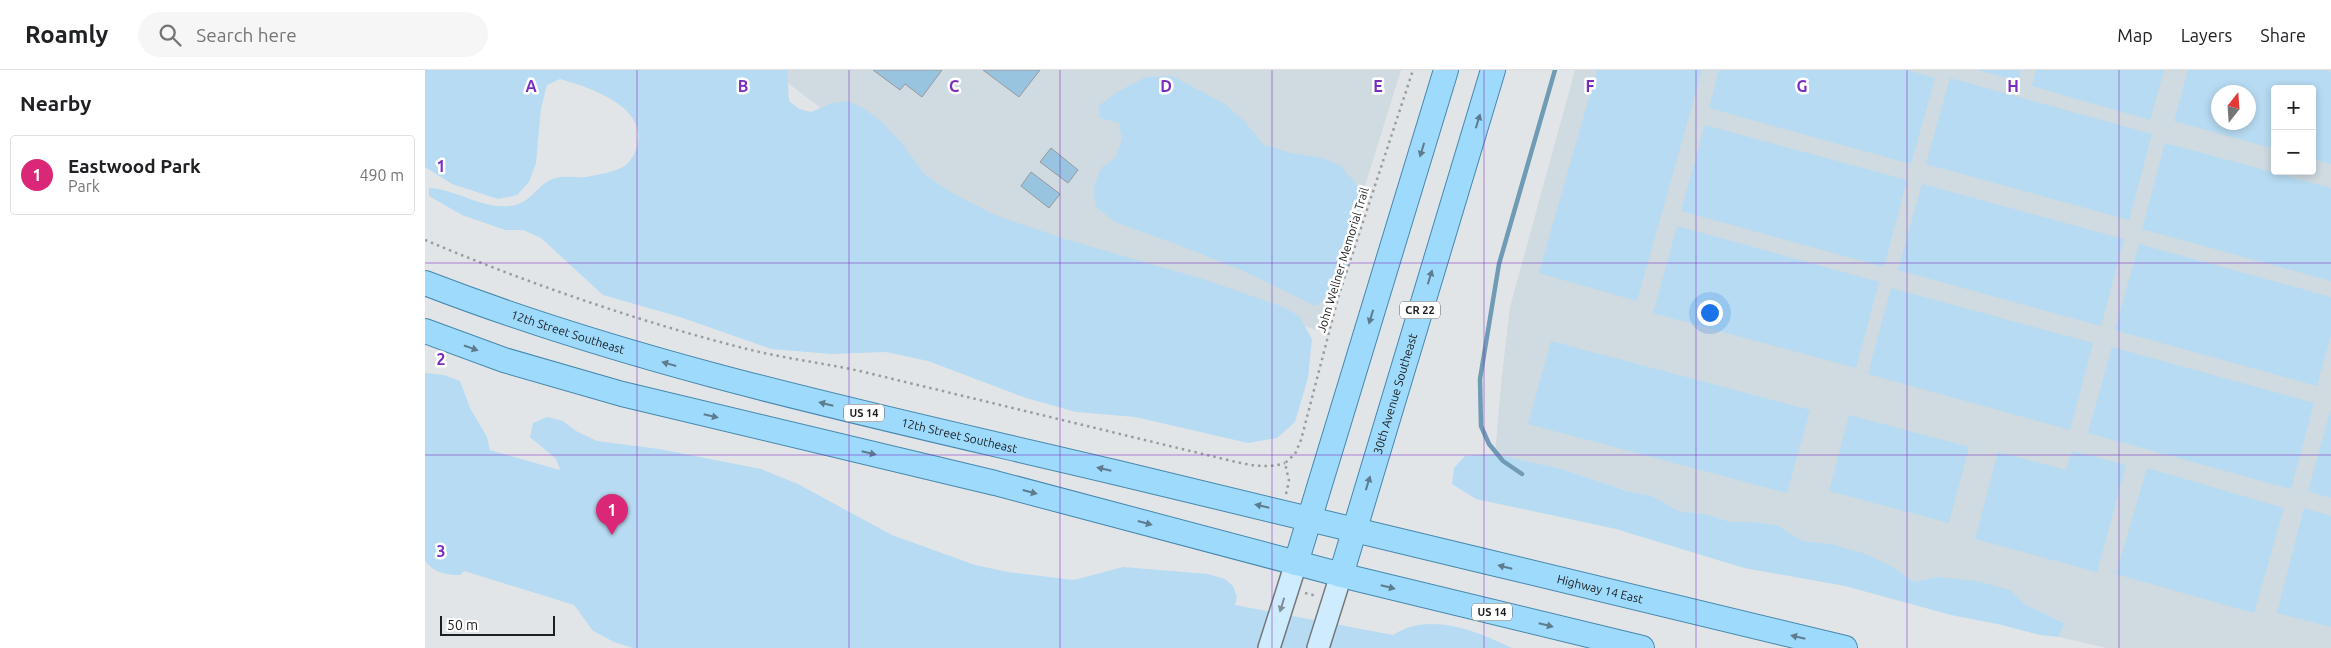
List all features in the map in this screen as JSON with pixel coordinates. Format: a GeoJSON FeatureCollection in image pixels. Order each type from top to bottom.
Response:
{"type":"FeatureCollection","features":[{"type":"Feature","properties":{"kind":"main road"},"geometry":{"type":"LineString","coordinates":[[1296,562],[1446,70]]}},
{"type":"Feature","properties":{"kind":"main road","name":"30th Avenue Southeast"},"geometry":{"type":"LineString","coordinates":[[1341,575],[1493,70]]}},
{"type":"Feature","properties":{"kind":"main road","name":"12th Street Southeast"},"geometry":{"type":"LineString","coordinates":[[425,283],[524,319],[709,375],[1354,529]]}},
{"type":"Feature","properties":{"kind":"main road","name":"US 14"},"geometry":{"type":"LineString","coordinates":[[425,331],[505,360],[622,394],[995,484],[1341,575],[1642,648]]}},
{"type":"Feature","properties":{"kind":"main road","name":"Highway 14 East"},"geometry":{"type":"LineString","coordinates":[[1354,529],[1845,648]]}},
{"type":"Feature","properties":{"kind":"street"},"geometry":{"type":"LineString","coordinates":[[1269,648],[1296,562]]}},
{"type":"Feature","properties":{"kind":"street"},"geometry":{"type":"LineString","coordinates":[[1319,648],[1341,575]]}},
{"type":"Feature","properties":{"kind":"path","name":"John Wellner Memorial Trail"},"geometry":{"type":"LineString","coordinates":[[1285,463],[1295,454],[1301,440],[1337,298],[1413,70]]}},
{"type":"Feature","properties":{"kind":"path"},"geometry":{"type":"LineString","coordinates":[[425,240],[530,281],[694,334],[747,349],[800,361],[860,371],[1258,466],[1275,466],[1285,463],[1289,481],[1282,511]]}},
{"type":"Feature","properties":{"kind":"path"},"geometry":{"type":"LineString","coordinates":[[1287,589],[1333,601]]}},
{"type":"Feature","properties":{"kind":"shaded area"},"geometry":{"type":"Polygon","coordinates":[[[425,70],[787,70],[789,101],[799,109],[811,112],[832,103],[848,101],[863,108],[881,121],[904,146],[924,174],[950,192],[995,215],[1068,240],[1206,280],[1281,306],[1299,316],[1312,339],[1308,378],[1295,422],[1277,438],[1248,443],[1135,417],[1076,412],[1026,398],[928,361],[886,352],[831,354],[771,349],[680,317],[603,295],[541,238],[523,230],[505,230],[462,215],[429,196],[429,188],[439,189],[488,205],[509,206],[517,204],[529,198],[544,184],[556,178],[590,176],[615,170],[626,165],[633,156],[638,142],[638,129],[632,118],[612,100],[585,87],[560,79],[547,85],[541,108],[536,163],[529,182],[517,195],[498,199],[452,184],[425,167],[425,70]]]}},
{"type":"Feature","properties":{"kind":"shaded area"},"geometry":{"type":"Polygon","coordinates":[[[771,70],[1401,70],[1320,331],[968,221],[771,70]]]}},
{"type":"Feature","properties":{"kind":"shaded area"},"geometry":{"type":"Polygon","coordinates":[[[1575,70],[2331,70],[2331,648],[2107,648],[2059,637],[2064,623],[2026,605],[2009,590],[1937,577],[1914,582],[1891,566],[1831,545],[1803,541],[1777,525],[1731,522],[1705,514],[1679,511],[1652,496],[1627,491],[1562,469],[1495,454],[1510,307],[1575,70]]]}},
{"type":"Feature","properties":{"kind":"shaded area"},"geometry":{"type":"Polygon","coordinates":[[[1597,70],[1702,70],[1637,301],[1539,273],[1597,70]]]}},
{"type":"Feature","properties":{"kind":"shaded area"},"geometry":{"type":"Polygon","coordinates":[[[1719,70],[1907,70],[1935,78],[1911,164],[1709,108],[1719,70]]]}},
{"type":"Feature","properties":{"kind":"shaded area"},"geometry":{"type":"Polygon","coordinates":[[[1977,70],[2021,70],[2018,81],[1977,70]]]}},
{"type":"Feature","properties":{"kind":"shaded area"},"geometry":{"type":"Polygon","coordinates":[[[2036,70],[2164,70],[2150,120],[2032,86],[2036,70]]]}},
{"type":"Feature","properties":{"kind":"shaded area"},"geometry":{"type":"Polygon","coordinates":[[[2188,70],[2324,70],[2331,72],[2331,164],[2316,160],[2316,85],[2271,85],[2271,148],[2174,121],[2188,70]]]}},
{"type":"Feature","properties":{"kind":"shaded area"},"geometry":{"type":"Polygon","coordinates":[[[1172,76],[1225,104],[1245,122],[1264,145],[1292,153],[1322,158],[1340,165],[1357,185],[1359,219],[1349,262],[1339,290],[1315,306],[1248,273],[1115,222],[1096,207],[1093,189],[1101,168],[1116,157],[1122,138],[1119,123],[1100,118],[1098,106],[1119,91],[1146,77],[1172,76]]]}},
{"type":"Feature","properties":{"kind":"shaded area"},"geometry":{"type":"Polygon","coordinates":[[[1950,78],[2152,134],[2129,220],[1926,164],[1950,78]]]}},
{"type":"Feature","properties":{"kind":"shaded area"},"geometry":{"type":"Polygon","coordinates":[[[1705,125],[1907,180],[1884,267],[1681,211],[1705,125]]]}},
{"type":"Feature","properties":{"kind":"shaded area"},"geometry":{"type":"Polygon","coordinates":[[[2165,143],[2271,172],[2271,175],[2283,175],[2331,188],[2331,281],[2142,229],[2165,143]]]}},
{"type":"Feature","properties":{"kind":"shaded area"},"geometry":{"type":"Polygon","coordinates":[[[1922,184],[2124,239],[2101,326],[1898,270],[1922,184]]]}},
{"type":"Feature","properties":{"kind":"shaded area"},"geometry":{"type":"Polygon","coordinates":[[[1677,226],[1879,282],[1856,368],[1653,313],[1677,226]]]}},
{"type":"Feature","properties":{"kind":"shaded area"},"geometry":{"type":"Polygon","coordinates":[[[2139,244],[2331,297],[2331,335],[2317,386],[2115,330],[2139,244]]]}},
{"type":"Feature","properties":{"kind":"shaded area"},"geometry":{"type":"Polygon","coordinates":[[[1891,288],[2093,343],[2070,430],[1868,374],[1891,288]]]}},
{"type":"Feature","properties":{"kind":"shaded area"},"geometry":{"type":"Polygon","coordinates":[[[1551,341],[1810,410],[1787,493],[1528,424],[1551,341]]]}},
{"type":"Feature","properties":{"kind":"shaded area"},"geometry":{"type":"Polygon","coordinates":[[[2112,347],[2314,403],[2291,489],[2088,433],[2112,347]]]}},
{"type":"Feature","properties":{"kind":"shaded area"},"geometry":{"type":"Polygon","coordinates":[[[425,373],[444,375],[460,381],[470,408],[487,437],[490,450],[560,470],[556,459],[530,437],[533,423],[547,417],[563,421],[576,431],[597,441],[659,449],[761,469],[798,484],[892,535],[975,565],[1008,572],[1074,580],[1123,567],[1208,574],[1225,579],[1233,586],[1237,597],[1235,605],[1393,635],[1407,628],[1422,625],[1453,626],[1484,635],[1512,648],[633,648],[614,642],[593,631],[574,605],[464,571],[460,575],[441,572],[432,568],[425,561],[425,373]]]}},
{"type":"Feature","properties":{"kind":"shaded area"},"geometry":{"type":"Polygon","coordinates":[[[2331,409],[2331,498],[2308,491],[2331,409]]]}},
{"type":"Feature","properties":{"kind":"shaded area"},"geometry":{"type":"Polygon","coordinates":[[[1849,415],[1969,447],[1949,523],[1829,491],[1849,415]]]}},
{"type":"Feature","properties":{"kind":"shaded area"},"geometry":{"type":"Polygon","coordinates":[[[2072,451],[2126,465],[2097,572],[1975,539],[1998,452],[2066,470],[2072,451]]]}},
{"type":"Feature","properties":{"kind":"shaded area"},"geometry":{"type":"Polygon","coordinates":[[[1495,454],[1562,469],[1627,491],[1652,496],[1679,511],[1705,514],[1731,522],[1777,525],[1803,541],[1831,544],[1866,554],[1891,566],[1914,582],[1937,577],[1976,581],[2010,590],[2026,605],[2064,623],[2059,637],[2040,635],[1951,615],[1845,586],[1744,568],[1616,529],[1476,499],[1452,484],[1454,468],[1465,456],[1495,454]]]}},
{"type":"Feature","properties":{"kind":"shaded area"},"geometry":{"type":"Polygon","coordinates":[[[2147,468],[2284,508],[2254,613],[2116,574],[2147,468]]]}},
{"type":"Feature","properties":{"kind":"shaded area"},"geometry":{"type":"Polygon","coordinates":[[[2304,508],[2331,516],[2331,627],[2277,613],[2304,508]]]}},
{"type":"Feature","properties":{"kind":"building"},"geometry":{"type":"Polygon","coordinates":[[[873,70],[942,70],[922,97],[905,84],[900,90],[873,70]]]}},
{"type":"Feature","properties":{"kind":"building"},"geometry":{"type":"Polygon","coordinates":[[[983,70],[1040,70],[1019,97],[983,70]]]}},
{"type":"Feature","properties":{"kind":"building"},"geometry":{"type":"Polygon","coordinates":[[[1051,148],[1078,170],[1068,183],[1040,162],[1051,148]]]}},
{"type":"Feature","properties":{"kind":"building"},"geometry":{"type":"Polygon","coordinates":[[[1031,172],[1060,194],[1049,208],[1021,186],[1031,172]]]}},
{"type":"Feature","properties":{"kind":"waterway"},"geometry":{"type":"LineString","coordinates":[[1522,474],[1503,461],[1489,444],[1481,426],[1480,379],[1499,264],[1555,70]]}},
{"type":"Feature","properties":{"kind":"place","name":"Eastwood Park"},"geometry":{"type":"Point","coordinates":[612,535]}}]}
